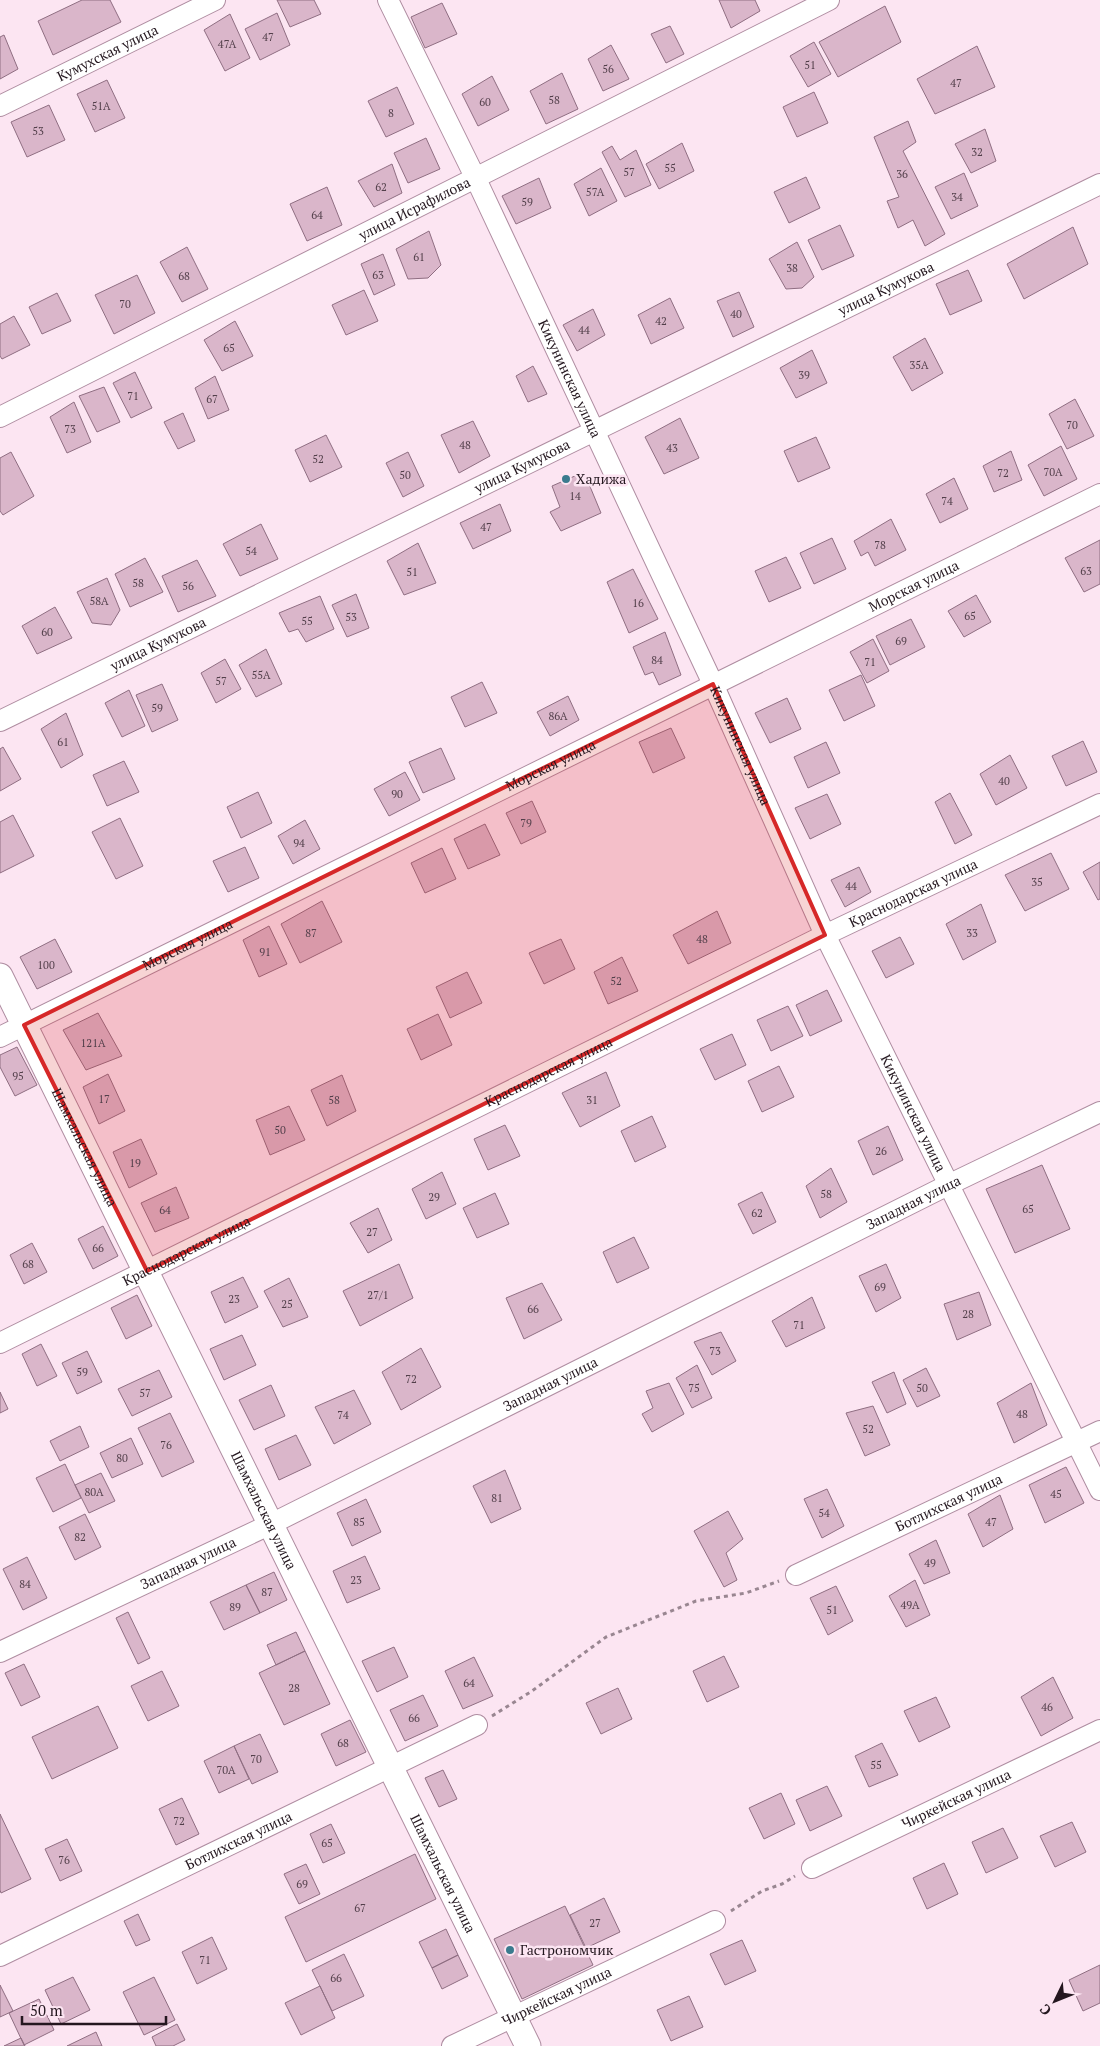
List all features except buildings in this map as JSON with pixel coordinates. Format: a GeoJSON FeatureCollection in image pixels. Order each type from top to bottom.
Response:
{"type":"FeatureCollection","features":[{"type":"Feature","properties":{"kind":"street","name":"Кумухская улица"},"geometry":{"type":"LineString","coordinates":[[0,106],[215,0]]}},
{"type":"Feature","properties":{"kind":"street","name":"Кикунинская улица"},"geometry":{"type":"LineString","coordinates":[[388,0],[476,179],[713,684],[825,935],[1100,1490]]}},
{"type":"Feature","properties":{"kind":"street","name":"улица Исрафилова"},"geometry":{"type":"LineString","coordinates":[[0,417],[829,0]]}},
{"type":"Feature","properties":{"kind":"street","name":"улица Кумукова"},"geometry":{"type":"LineString","coordinates":[[0,722],[1100,184]]}},
{"type":"Feature","properties":{"kind":"street","name":"Морская улица"},"geometry":{"type":"LineString","coordinates":[[0,1037],[1100,494]]}},
{"type":"Feature","properties":{"kind":"street","name":"Краснодарская улица"},"geometry":{"type":"LineString","coordinates":[[0,1343],[147,1272],[825,935],[1100,804]]}},
{"type":"Feature","properties":{"kind":"street","name":"Шамхальская улица"},"geometry":{"type":"LineString","coordinates":[[0,976],[528,2046]]}},
{"type":"Feature","properties":{"kind":"street","name":"Западная улица"},"geometry":{"type":"LineString","coordinates":[[0,1652],[271,1524],[948,1185],[1100,1112]]}},
{"type":"Feature","properties":{"kind":"street","name":"Ботлихская улица"},"geometry":{"type":"LineString","coordinates":[[796,1575],[1100,1431]]}},
{"type":"Feature","properties":{"kind":"street","name":"Ботлихская улица"},"geometry":{"type":"LineString","coordinates":[[0,1956],[391,1768],[477,1724]]}},
{"type":"Feature","properties":{"kind":"street","name":"Чиркейская улица"},"geometry":{"type":"LineString","coordinates":[[812,1868],[1100,1730]]}},
{"type":"Feature","properties":{"kind":"street","name":"Чиркейская улица"},"geometry":{"type":"LineString","coordinates":[[452,2046],[715,1921]]}},
{"type":"Feature","properties":{"kind":"path"},"geometry":{"type":"LineString","coordinates":[[477,1724],[532,1691],[606,1637],[696,1602],[746,1593],[796,1575]]}},
{"type":"Feature","properties":{"kind":"path"},"geometry":{"type":"LineString","coordinates":[[715,1921],[762,1891],[782,1884],[812,1868]]}},
{"type":"Feature","properties":{"kind":"highlighted area"},"geometry":{"type":"Polygon","coordinates":[[[713,684],[825,935],[147,1271],[24,1025],[713,684]]]}},
{"type":"Feature","properties":{"kind":"place","name":"Хадижа"},"geometry":{"type":"Point","coordinates":[566,479]}},
{"type":"Feature","properties":{"kind":"place","name":"Гастрономчик"},"geometry":{"type":"Point","coordinates":[510,1950]}}]}
